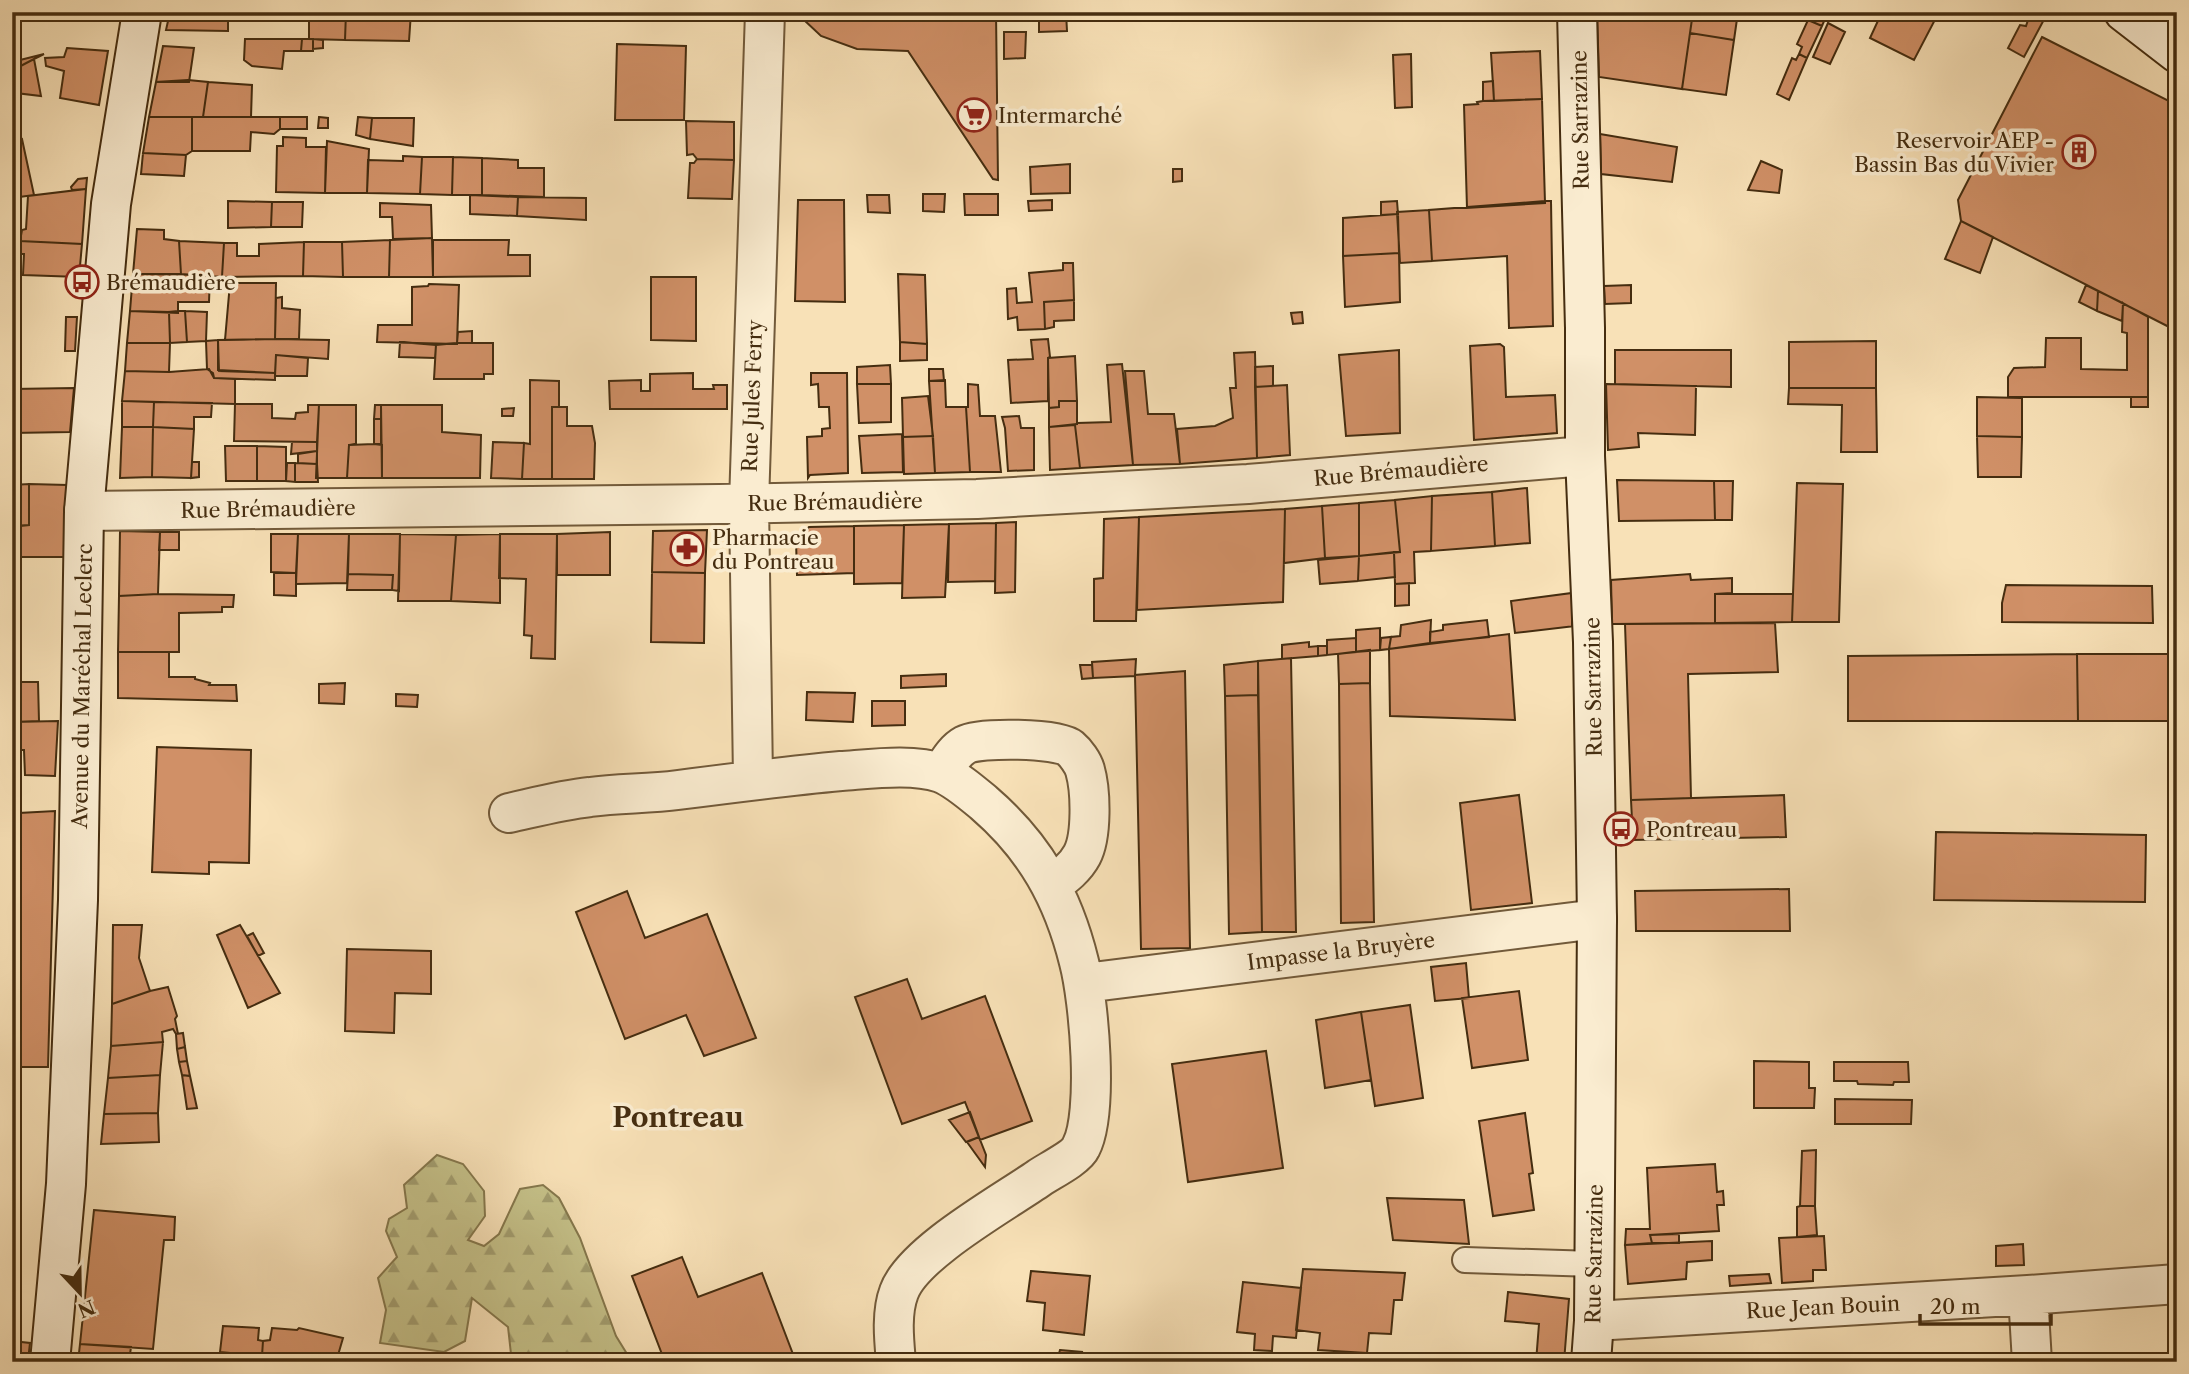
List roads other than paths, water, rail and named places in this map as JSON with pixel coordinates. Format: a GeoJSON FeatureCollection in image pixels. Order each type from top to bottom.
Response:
{"type":"FeatureCollection","features":[{"type":"Feature","properties":{"kind":"street","name":"Avenue du Maréchal Leclerc"},"geometry":{"type":"LineString","coordinates":[[50,1362],[66,1184],[78,914],[84,511],[111,204],[142,12]]}},
{"type":"Feature","properties":{"kind":"street","name":"Rue Jules Ferry"},"geometry":{"type":"LineString","coordinates":[[753,779],[749,503],[765,12]]}},
{"type":"Feature","properties":{"kind":"street","name":"Rue Sarrazine"},"geometry":{"type":"LineString","coordinates":[[1577,12],[1585,328],[1585,456],[1593,642],[1597,919],[1594,1321],[1591,1362]]}},
{"type":"Feature","properties":{"kind":"street"},"geometry":{"type":"LineString","coordinates":[[2124,12],[2177,53]]}},
{"type":"Feature","properties":{"kind":"street","name":"Rue Brémaudière"},"geometry":{"type":"LineString","coordinates":[[84,511],[977,499],[1248,484],[1585,456]]}},
{"type":"Feature","properties":{"kind":"street"},"geometry":{"type":"LineString","coordinates":[[941,773],[953,754],[965,745],[980,740],[1055,742],[1069,747],[1085,769],[1088,841],[1074,867],[1052,885]]}},
{"type":"Feature","properties":{"kind":"street"},"geometry":{"type":"LineString","coordinates":[[509,813],[593,796],[878,768],[915,769],[941,773],[973,793],[998,815],[1028,848],[1052,885],[1072,931],[1084,983],[1092,1105],[1089,1125],[1080,1150],[939,1246],[908,1273],[898,1293],[894,1320],[896,1362]]}},
{"type":"Feature","properties":{"kind":"street","name":"Impasse la Bruyère"},"geometry":{"type":"LineString","coordinates":[[1084,983],[1597,919]]}},
{"type":"Feature","properties":{"kind":"street","name":"Rue Jean Bouin"},"geometry":{"type":"LineString","coordinates":[[1594,1321],[2177,1284]]}},
{"type":"Feature","properties":{"kind":"street"},"geometry":{"type":"LineString","coordinates":[[2028,1295],[2032,1362]]}},
{"type":"Feature","properties":{"kind":"lane"},"geometry":{"type":"LineString","coordinates":[[1465,1261],[1594,1264]]}},
{"type":"Feature","properties":{"kind":"place","name":"Intermarché"},"geometry":{"type":"Point","coordinates":[974,115]}},
{"type":"Feature","properties":{"kind":"place","name":"Reservoir AEP - Bassin Bas du Vivier"},"geometry":{"type":"Point","coordinates":[2079,152]}},
{"type":"Feature","properties":{"kind":"place","name":"Brémaudière"},"geometry":{"type":"Point","coordinates":[82,282]}},
{"type":"Feature","properties":{"kind":"place","name":"Pharmacie du Pontreau"},"geometry":{"type":"Point","coordinates":[687,549]}},
{"type":"Feature","properties":{"kind":"place","name":"Pontreau"},"geometry":{"type":"Point","coordinates":[1621,829]}},
{"type":"Feature","properties":{"kind":"district","name":"Pontreau"},"geometry":{"type":"Point","coordinates":[678,1117]}}]}
